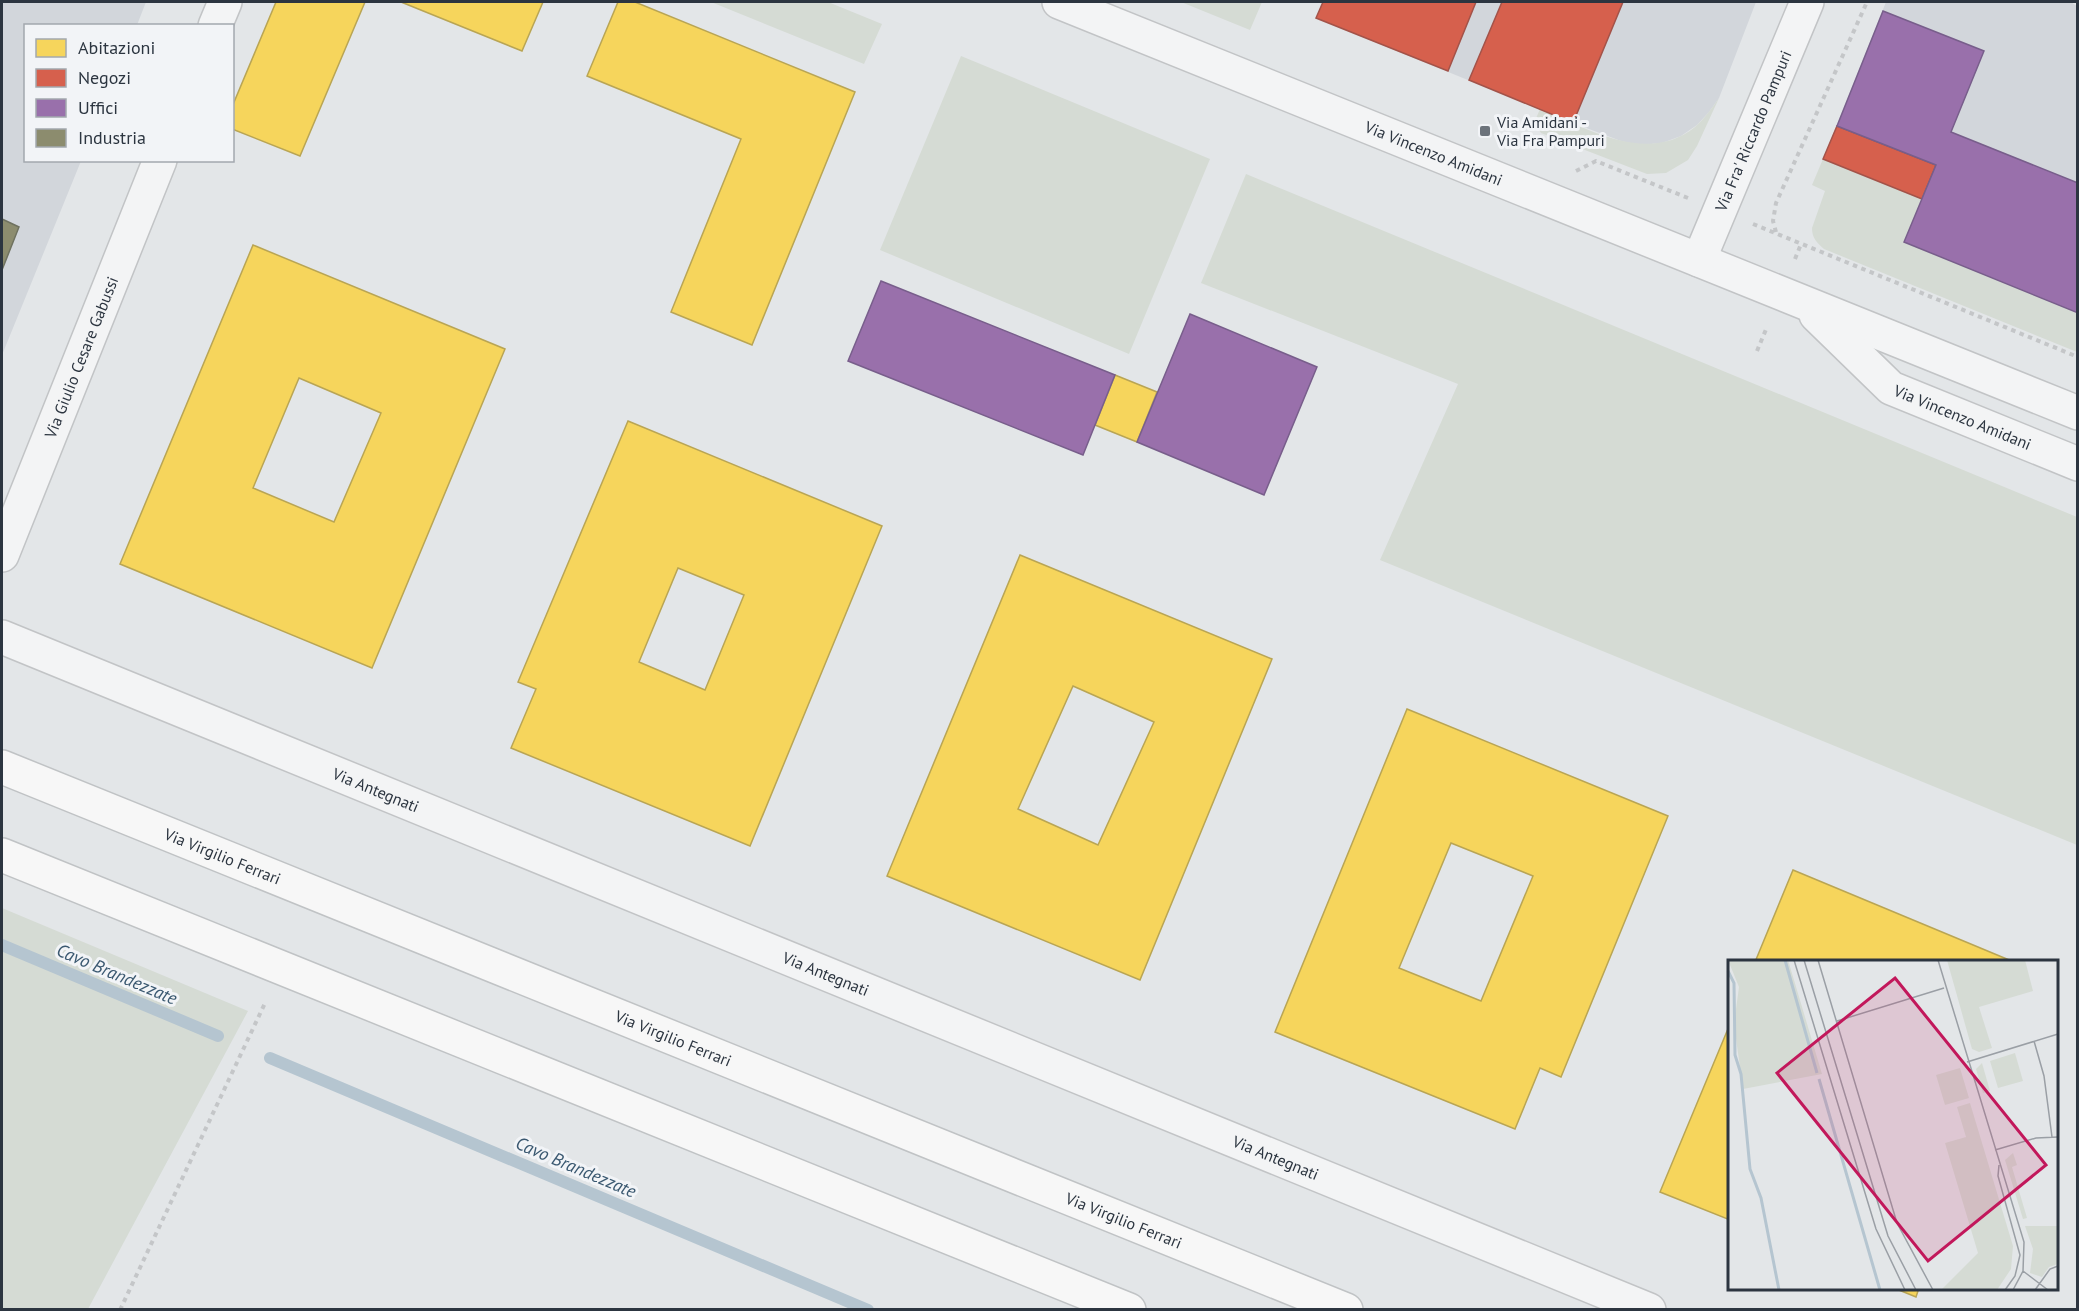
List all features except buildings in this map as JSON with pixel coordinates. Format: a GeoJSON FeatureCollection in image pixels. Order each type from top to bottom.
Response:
{"type":"FeatureCollection","features":[{"type":"Feature","properties":{"kind":"main road","name":"Via Virgilio Ferrari"},"geometry":{"type":"LineString","coordinates":[[2,767],[1346,1310]]}},
{"type":"Feature","properties":{"kind":"main road"},"geometry":{"type":"LineString","coordinates":[[2,855],[1129,1310]]}},
{"type":"Feature","properties":{"kind":"street"},"geometry":{"type":"LineString","coordinates":[[216,24],[225,2]]}},
{"type":"Feature","properties":{"kind":"street","name":"Via Vincenzo Amidani"},"geometry":{"type":"LineString","coordinates":[[1059,2],[2078,413]]}},
{"type":"Feature","properties":{"kind":"street","name":"Via Fra' Riccardo Pampuri"},"geometry":{"type":"LineString","coordinates":[[1699,260],[1807,2]]}},
{"type":"Feature","properties":{"kind":"street","name":"Via Giulio Cesare Gabussi"},"geometry":{"type":"LineString","coordinates":[[2,555],[159,162]]}},
{"type":"Feature","properties":{"kind":"street","name":"Via Vincenzo Amidani"},"geometry":{"type":"LineString","coordinates":[[1807,305],[1891,388],[2078,464]]}},
{"type":"Feature","properties":{"kind":"street","name":"Via Antegnati"},"geometry":{"type":"LineString","coordinates":[[2,637],[1649,1310]]}},
{"type":"Feature","properties":{"kind":"path"},"geometry":{"type":"LineString","coordinates":[[1776,233],[1773,221],[1776,203],[1867,2]]}},
{"type":"Feature","properties":{"kind":"path"},"geometry":{"type":"LineString","coordinates":[[1536,194],[1596,161],[1677,194]]}},
{"type":"Feature","properties":{"kind":"path"},"geometry":{"type":"LineString","coordinates":[[1752,224],[2078,357]]}},
{"type":"Feature","properties":{"kind":"path"},"geometry":{"type":"LineString","coordinates":[[120,1310],[281,969]]}},
{"type":"Feature","properties":{"kind":"shaded area"},"geometry":{"type":"Polygon","coordinates":[[[2,2],[146,2],[137,24],[24,24],[24,162],[81,162],[2,355],[2,2]]]}},
{"type":"Feature","properties":{"kind":"shaded area"},"geometry":{"type":"Polygon","coordinates":[[[711,2],[828,2],[882,24],[864,64],[711,2]]]}},
{"type":"Feature","properties":{"kind":"shaded area"},"geometry":{"type":"Polygon","coordinates":[[[1181,2],[1262,2],[1250,30],[1181,2]]]}},
{"type":"Feature","properties":{"kind":"shaded area"},"geometry":{"type":"Polygon","coordinates":[[[1323,2],[1756,2],[1719,98],[1709,112],[1697,125],[1681,136],[1662,143],[1640,145],[1621,141],[1573,123],[1316,18],[1323,2]]]}},
{"type":"Feature","properties":{"kind":"shaded area"},"geometry":{"type":"Polygon","coordinates":[[[1886,2],[2071,2],[2078,7],[2077,313],[1904,242],[1823,159],[1886,2]]]}},
{"type":"Feature","properties":{"kind":"shaded area"},"geometry":{"type":"Polygon","coordinates":[[[961,56],[1210,159],[1129,354],[880,250],[961,56]]]}},
{"type":"Feature","properties":{"kind":"shaded area"},"geometry":{"type":"Polygon","coordinates":[[[1719,98],[1688,160],[1666,173],[1647,174],[1541,133],[1534,123],[1540,109],[1598,134],[1618,140],[1658,143],[1677,138],[1695,127],[1719,98]]]}},
{"type":"Feature","properties":{"kind":"shaded area"},"geometry":{"type":"Polygon","coordinates":[[[1823,159],[1922,199],[2077,313],[2077,352],[1824,249],[1815,240],[1812,228],[1825,191],[1812,185],[1823,159]]]}},
{"type":"Feature","properties":{"kind":"shaded area"},"geometry":{"type":"Polygon","coordinates":[[[1246,174],[2077,517],[2077,845],[1380,560],[1458,384],[1201,283],[1246,174]]]}},
{"type":"Feature","properties":{"kind":"shaded area"},"geometry":{"type":"Polygon","coordinates":[[[2,908],[248,1011],[88,1309],[2,1309],[2,908]]]}},
{"type":"Feature","properties":{"kind":"waterway","name":"Cavo Brandezzate"},"geometry":{"type":"LineString","coordinates":[[2,945],[218,1036]]}},
{"type":"Feature","properties":{"kind":"waterway","name":"Cavo Brandezzate"},"geometry":{"type":"LineString","coordinates":[[270,1058],[868,1310]]}},
{"type":"Feature","properties":{"kind":"place","name":"Via Amidani - Via Fra Pampuri"},"geometry":{"type":"Point","coordinates":[1485,131]}}]}
